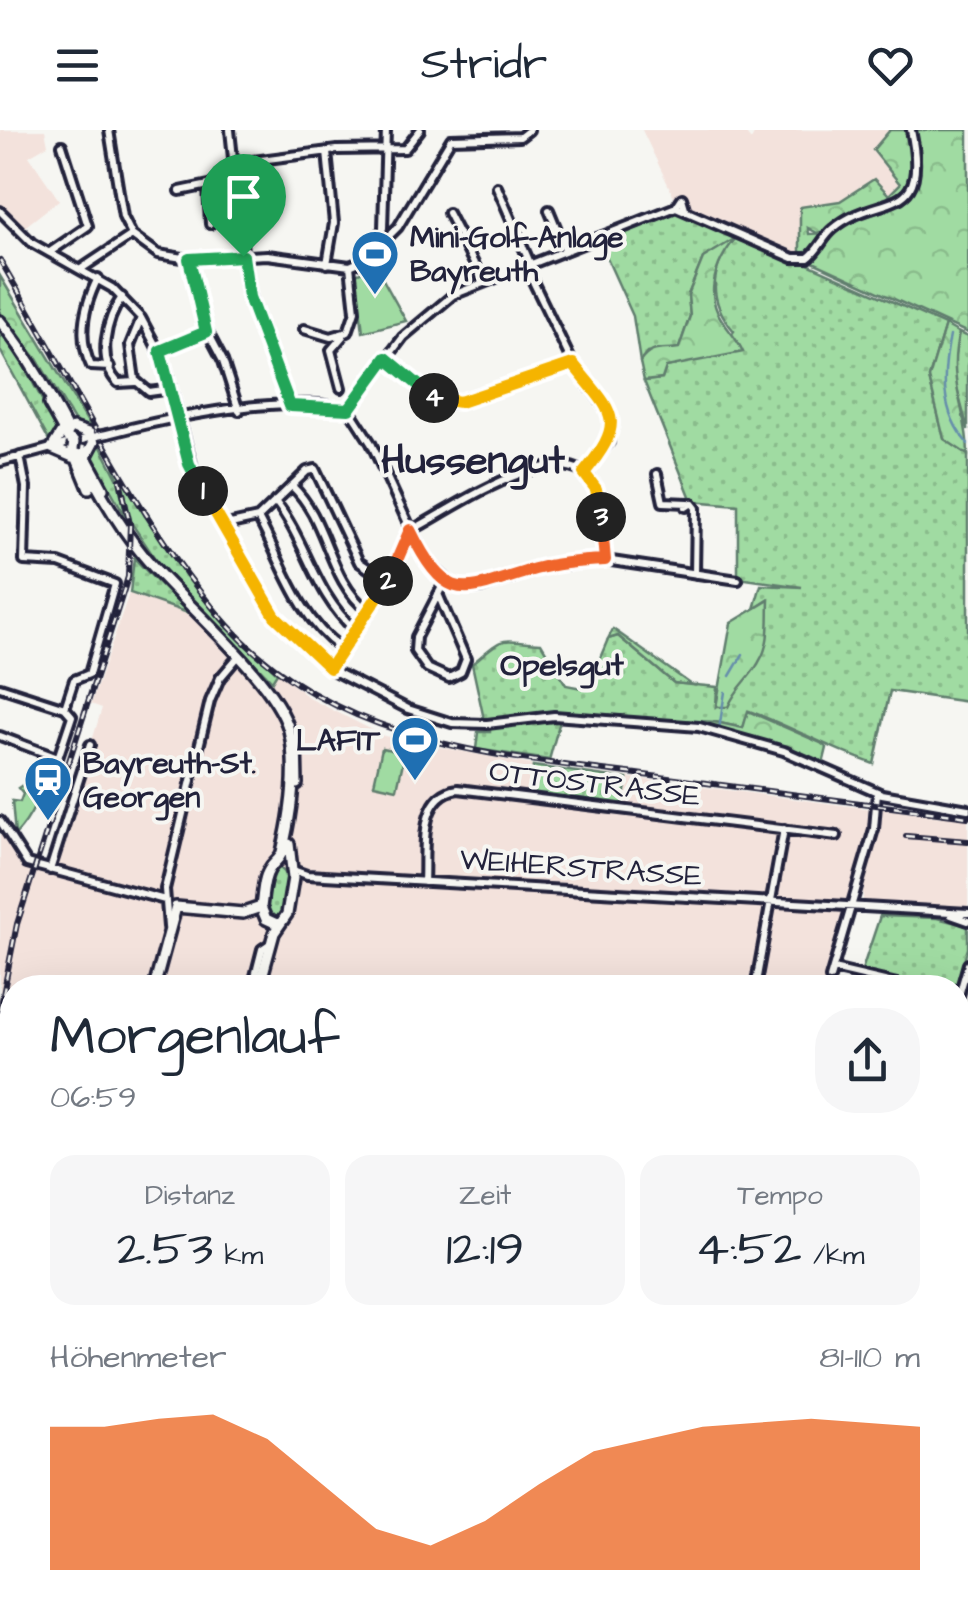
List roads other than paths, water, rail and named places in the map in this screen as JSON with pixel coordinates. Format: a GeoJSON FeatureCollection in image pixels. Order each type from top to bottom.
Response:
{"type":"FeatureCollection","features":[{"type":"Feature","properties":{"kind":"main road"},"geometry":{"type":"LineString","coordinates":[[0,321],[15,340],[73,442],[87,457],[166,582]]}},
{"type":"Feature","properties":{"kind":"main road"},"geometry":{"type":"LineString","coordinates":[[15,340],[116,518],[166,582],[238,658],[282,712],[292,745],[292,784],[282,852],[267,873],[260,907],[266,919],[281,923]]}},
{"type":"Feature","properties":{"kind":"main road"},"geometry":{"type":"LineString","coordinates":[[52,448],[102,435]]}},
{"type":"Feature","properties":{"kind":"main road"},"geometry":{"type":"LineString","coordinates":[[87,457],[102,435]]}},
{"type":"Feature","properties":{"kind":"main road"},"geometry":{"type":"LineString","coordinates":[[52,448],[73,442]]}},
{"type":"Feature","properties":{"kind":"main road"},"geometry":{"type":"LineString","coordinates":[[200,618],[260,674],[287,710],[298,752],[288,854],[292,886],[260,975]]}},
{"type":"Feature","properties":{"kind":"main road"},"geometry":{"type":"LineString","coordinates":[[289,802],[293,814]]}},
{"type":"Feature","properties":{"kind":"main road"},"geometry":{"type":"LineString","coordinates":[[276,863],[290,867]]}},
{"type":"Feature","properties":{"kind":"main road"},"geometry":{"type":"LineString","coordinates":[[157,975],[176,906],[242,913],[260,907]]}},
{"type":"Feature","properties":{"kind":"street"},"geometry":{"type":"LineString","coordinates":[[109,130],[121,206],[132,234],[158,254],[189,259],[290,256],[350,266],[365,262],[398,227],[450,139],[520,137],[529,130]]}},
{"type":"Feature","properties":{"kind":"street"},"geometry":{"type":"LineString","coordinates":[[230,130],[237,164],[249,297],[290,406]]}},
{"type":"Feature","properties":{"kind":"street"},"geometry":{"type":"LineString","coordinates":[[376,249],[382,228],[386,130]]}},
{"type":"Feature","properties":{"kind":"street"},"geometry":{"type":"LineString","coordinates":[[237,164],[327,152],[410,147],[420,130]]}},
{"type":"Feature","properties":{"kind":"street"},"geometry":{"type":"LineString","coordinates":[[349,409],[420,318],[483,281],[676,207],[793,258],[808,258],[832,229],[895,204],[911,186],[917,159],[912,130]]}},
{"type":"Feature","properties":{"kind":"street"},"geometry":{"type":"LineString","coordinates":[[49,253],[88,226],[60,150]]}},
{"type":"Feature","properties":{"kind":"street"},"geometry":{"type":"LineString","coordinates":[[327,152],[334,223],[327,264]]}},
{"type":"Feature","properties":{"kind":"street"},"geometry":{"type":"LineString","coordinates":[[180,191],[238,179]]}},
{"type":"Feature","properties":{"kind":"street"},"geometry":{"type":"LineString","coordinates":[[208,185],[210,224]]}},
{"type":"Feature","properties":{"kind":"street"},"geometry":{"type":"LineString","coordinates":[[497,188],[573,364],[605,402],[611,420],[608,442],[584,473]]}},
{"type":"Feature","properties":{"kind":"street"},"geometry":{"type":"LineString","coordinates":[[550,210],[565,248]]}},
{"type":"Feature","properties":{"kind":"street"},"geometry":{"type":"LineString","coordinates":[[0,212],[49,253],[98,278],[142,318],[160,351],[196,479],[226,525],[275,616],[330,668],[425,716],[486,724],[554,716],[699,727],[784,752],[877,792],[968,809]]}},
{"type":"Feature","properties":{"kind":"street"},"geometry":{"type":"LineString","coordinates":[[448,213],[483,281]]}},
{"type":"Feature","properties":{"kind":"street"},"geometry":{"type":"LineString","coordinates":[[81,269],[132,234]]}},
{"type":"Feature","properties":{"kind":"street"},"geometry":{"type":"LineString","coordinates":[[189,259],[206,332],[224,360],[240,411]]}},
{"type":"Feature","properties":{"kind":"street"},"geometry":{"type":"LineString","coordinates":[[342,388],[331,350],[354,320],[350,266]]}},
{"type":"Feature","properties":{"kind":"street"},"geometry":{"type":"LineString","coordinates":[[98,278],[84,316],[84,346],[92,367],[110,367]]}},
{"type":"Feature","properties":{"kind":"street"},"geometry":{"type":"LineString","coordinates":[[122,297],[106,329],[115,382],[136,382],[149,392],[171,389]]}},
{"type":"Feature","properties":{"kind":"street"},"geometry":{"type":"LineString","coordinates":[[136,382],[130,345],[142,318]]}},
{"type":"Feature","properties":{"kind":"street"},"geometry":{"type":"LineString","coordinates":[[304,329],[332,337],[344,336]]}},
{"type":"Feature","properties":{"kind":"street"},"geometry":{"type":"LineString","coordinates":[[160,351],[206,332]]}},
{"type":"Feature","properties":{"kind":"street"},"geometry":{"type":"LineString","coordinates":[[386,358],[430,396],[452,402],[573,364]]}},
{"type":"Feature","properties":{"kind":"street"},"geometry":{"type":"LineString","coordinates":[[102,435],[177,418],[240,411],[290,406],[349,409]]}},
{"type":"Feature","properties":{"kind":"street"},"geometry":{"type":"LineString","coordinates":[[349,409],[373,448],[425,560],[444,581],[462,588],[481,588],[542,567],[605,560],[738,580]]}},
{"type":"Feature","properties":{"kind":"street"},"geometry":{"type":"LineString","coordinates":[[0,462],[52,448]]}},
{"type":"Feature","properties":{"kind":"street"},"geometry":{"type":"LineString","coordinates":[[20,456],[26,487],[24,562],[59,562],[115,584],[89,674],[74,680],[64,708]]}},
{"type":"Feature","properties":{"kind":"street"},"geometry":{"type":"LineString","coordinates":[[330,668],[388,582],[410,530],[530,469],[556,464],[584,473],[599,499],[605,560]]}},
{"type":"Feature","properties":{"kind":"street"},"geometry":{"type":"LineString","coordinates":[[226,525],[258,518],[307,471],[318,472],[360,562],[388,582]]}},
{"type":"Feature","properties":{"kind":"street"},"geometry":{"type":"LineString","coordinates":[[657,474],[663,502],[696,506],[695,574]]}},
{"type":"Feature","properties":{"kind":"street"},"geometry":{"type":"LineString","coordinates":[[292,486],[311,508],[348,590],[368,611]]}},
{"type":"Feature","properties":{"kind":"street"},"geometry":{"type":"LineString","coordinates":[[275,501],[290,522],[323,596],[354,629]]}},
{"type":"Feature","properties":{"kind":"street"},"geometry":{"type":"LineString","coordinates":[[258,518],[306,610],[320,631],[341,648]]}},
{"type":"Feature","properties":{"kind":"street"},"geometry":{"type":"LineString","coordinates":[[438,594],[465,654],[458,675],[437,675],[415,651],[416,637],[444,581]]}},
{"type":"Feature","properties":{"kind":"street"},"geometry":{"type":"LineString","coordinates":[[167,936],[165,904],[213,692],[238,658]]}},
{"type":"Feature","properties":{"kind":"street"},"geometry":{"type":"LineString","coordinates":[[0,688],[64,708],[72,720],[58,758],[0,736]]}},
{"type":"Feature","properties":{"kind":"street"},"geometry":{"type":"LineString","coordinates":[[50,870],[90,744]]}},
{"type":"Feature","properties":{"kind":"street","name":"OTTOSTRASSE"},"geometry":{"type":"LineString","coordinates":[[424,882],[430,807],[439,795],[452,790],[836,836]]}},
{"type":"Feature","properties":{"kind":"street"},"geometry":{"type":"LineString","coordinates":[[831,975],[874,829],[877,792]]}},
{"type":"Feature","properties":{"kind":"street"},"geometry":{"type":"LineString","coordinates":[[0,821],[23,860],[165,904]]}},
{"type":"Feature","properties":{"kind":"street"},"geometry":{"type":"LineString","coordinates":[[757,975],[784,829]]}},
{"type":"Feature","properties":{"kind":"street"},"geometry":{"type":"LineString","coordinates":[[288,854],[294,866],[306,875],[292,886]]}},
{"type":"Feature","properties":{"kind":"street","name":"WEIHERSTRASSE"},"geometry":{"type":"LineString","coordinates":[[290,867],[306,875],[853,910],[935,910],[968,917]]}},
{"type":"Feature","properties":{"kind":"street"},"geometry":{"type":"LineString","coordinates":[[833,969],[859,975]]}},
{"type":"Feature","properties":{"kind":"waterway"},"geometry":{"type":"LineString","coordinates":[[950,336],[946,364],[948,406],[968,444]]}},
{"type":"Feature","properties":{"kind":"waterway"},"geometry":{"type":"LineString","coordinates":[[730,676],[743,654]]}},
{"type":"Feature","properties":{"kind":"waterway"},"geometry":{"type":"LineString","coordinates":[[725,692],[719,729],[738,733]]}},
{"type":"Feature","properties":{"kind":"railway"},"geometry":{"type":"LineString","coordinates":[[0,260],[130,488],[187,574],[218,614],[263,659],[313,694],[368,720],[425,739],[485,752],[968,817]]}},
{"type":"Feature","properties":{"kind":"railway"},"geometry":{"type":"LineString","coordinates":[[7,975],[17,924],[128,577],[130,524],[120,480]]}},
{"type":"Feature","properties":{"kind":"railway"},"geometry":{"type":"LineString","coordinates":[[906,836],[968,841]]}},
{"type":"Feature","properties":{"kind":"place","name":"Mini-Golf-Anlage Bayreuth"},"geometry":{"type":"Point","coordinates":[375,296]}},
{"type":"Feature","properties":{"kind":"place","name":"LAFIT"},"geometry":{"type":"Point","coordinates":[415,782]}},
{"type":"Feature","properties":{"kind":"place","name":"Bayreuth-St. Georgen"},"geometry":{"type":"Point","coordinates":[48,822]}},
{"type":"Feature","properties":{"kind":"district","name":"Hussengut"},"geometry":{"type":"Point","coordinates":[473,459]}},
{"type":"Feature","properties":{"kind":"district","name":"Opelsgut"},"geometry":{"type":"Point","coordinates":[562,664]}}]}
